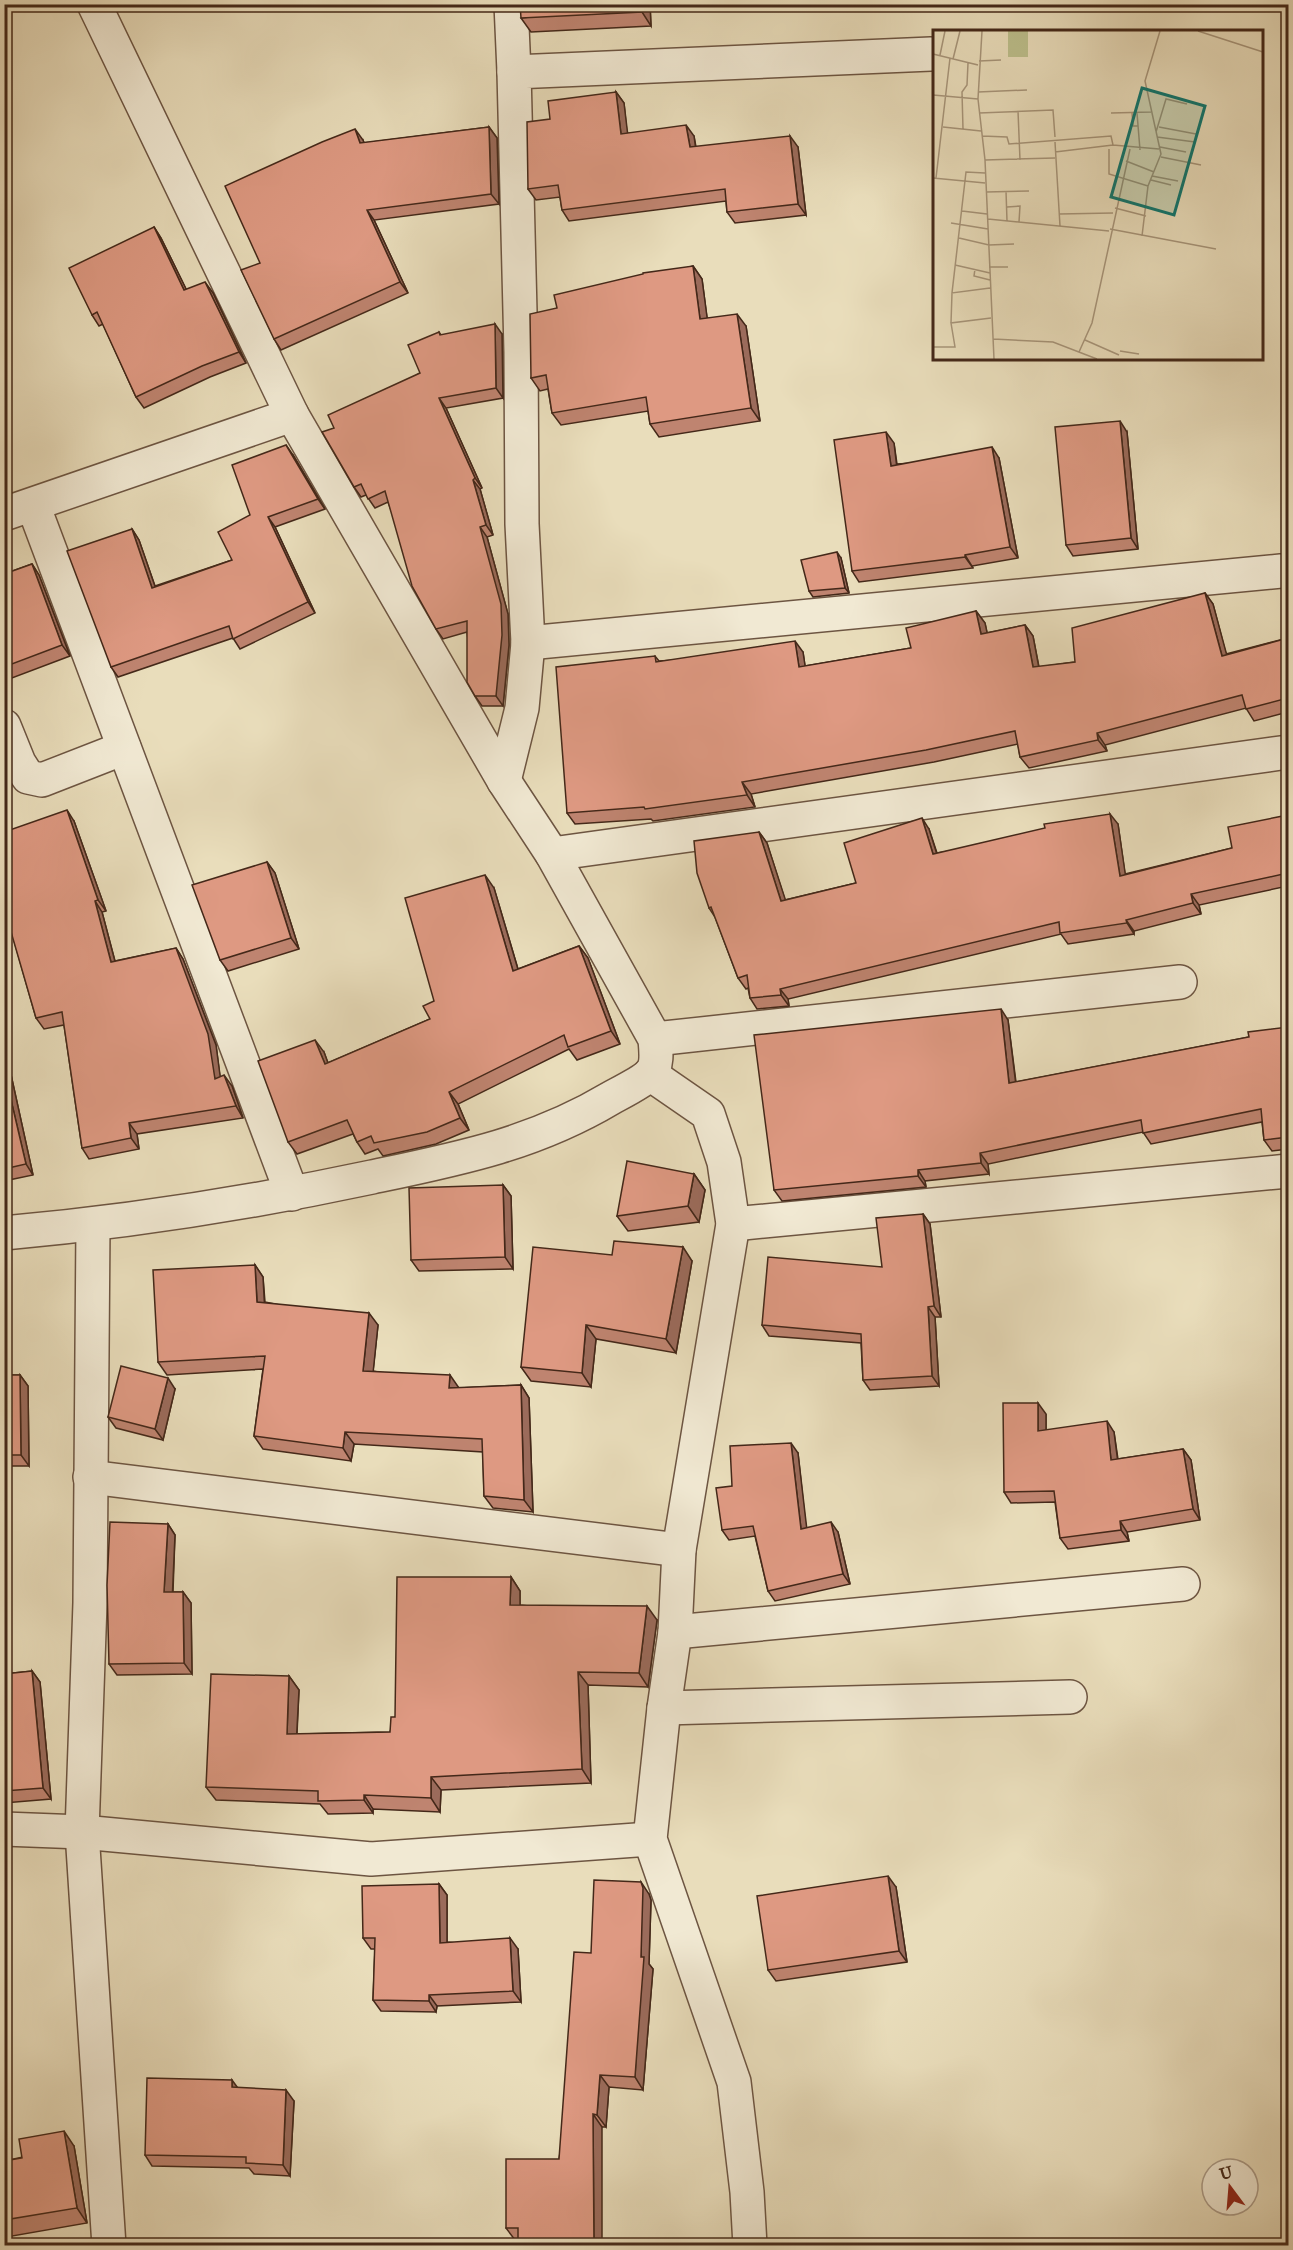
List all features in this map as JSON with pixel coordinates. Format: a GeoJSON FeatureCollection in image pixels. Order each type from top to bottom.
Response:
{"type":"FeatureCollection","features":[{"type":"Feature","properties":{"kind":"street"},"geometry":{"type":"LineString","coordinates":[[4,1233],[93,1225],[292,1194],[470,1156],[533,1136],[578,1118],[650,1074],[656,1056],[655,1040],[552,854],[504,781],[292,415],[94,4]]}},
{"type":"Feature","properties":{"kind":"street"},"geometry":{"type":"LineString","coordinates":[[504,781],[522,708],[528,643],[522,524],[521,352],[511,4]]}},
{"type":"Feature","properties":{"kind":"street"},"geometry":{"type":"LineString","coordinates":[[514,72],[931,54]]}},
{"type":"Feature","properties":{"kind":"street"},"geometry":{"type":"LineString","coordinates":[[292,415],[19,509],[124,747],[292,1194]]}},
{"type":"Feature","properties":{"kind":"street"},"geometry":{"type":"LineString","coordinates":[[528,643],[1281,571]]}},
{"type":"Feature","properties":{"kind":"street"},"geometry":{"type":"LineString","coordinates":[[4,726],[19,763],[28,777],[42,780],[124,747]]}},
{"type":"Feature","properties":{"kind":"street"},"geometry":{"type":"LineString","coordinates":[[552,854],[1288,752]]}},
{"type":"Feature","properties":{"kind":"street"},"geometry":{"type":"LineString","coordinates":[[655,1040],[1180,982]]}},
{"type":"Feature","properties":{"kind":"street"},"geometry":{"type":"LineString","coordinates":[[650,1074],[708,1114],[724,1162],[733,1224],[679,1550],[675,1632],[664,1708],[650,1839],[734,2082],[747,2192],[750,2246]]}},
{"type":"Feature","properties":{"kind":"street"},"geometry":{"type":"LineString","coordinates":[[733,1224],[1288,1171]]}},
{"type":"Feature","properties":{"kind":"street"},"geometry":{"type":"LineString","coordinates":[[93,1225],[90,1603],[82,1832],[109,2246]]}},
{"type":"Feature","properties":{"kind":"street"},"geometry":{"type":"LineString","coordinates":[[90,1476],[679,1550]]}},
{"type":"Feature","properties":{"kind":"street"},"geometry":{"type":"LineString","coordinates":[[675,1632],[1183,1584]]}},
{"type":"Feature","properties":{"kind":"street"},"geometry":{"type":"LineString","coordinates":[[664,1708],[1070,1697]]}},
{"type":"Feature","properties":{"kind":"street"},"geometry":{"type":"LineString","coordinates":[[4,1829],[82,1832],[371,1859],[650,1839]]}},
{"type":"Feature","properties":{"kind":"building"},"geometry":{"type":"Polygon","coordinates":[[[520,4],[641,4],[642,12],[521,18],[520,4]]]}},
{"type":"Feature","properties":{"kind":"building"},"geometry":{"type":"Polygon","coordinates":[[[616,92],[621,134],[686,125],[690,147],[790,136],[798,204],[727,212],[725,189],[562,210],[558,185],[528,189],[527,122],[550,119],[548,101],[616,92]]]}},
{"type":"Feature","properties":{"kind":"building"},"geometry":{"type":"Polygon","coordinates":[[[489,127],[491,194],[367,210],[400,282],[274,339],[241,270],[260,263],[225,186],[355,129],[360,143],[489,127]]]}},
{"type":"Feature","properties":{"kind":"building"},"geometry":{"type":"Polygon","coordinates":[[[154,227],[184,290],[205,282],[239,352],[202,366],[136,397],[97,312],[92,315],[69,268],[154,227]]]}},
{"type":"Feature","properties":{"kind":"building"},"geometry":{"type":"Polygon","coordinates":[[[693,266],[700,319],[737,314],[751,408],[650,424],[646,397],[552,413],[546,375],[531,378],[530,314],[557,308],[554,295],[643,273],[693,266]]]}},
{"type":"Feature","properties":{"kind":"building"},"geometry":{"type":"Polygon","coordinates":[[[495,324],[496,388],[439,398],[475,478],[473,480],[486,525],[480,527],[501,604],[502,635],[496,696],[475,696],[467,682],[467,621],[436,629],[412,586],[385,491],[368,499],[361,484],[354,487],[322,432],[334,428],[328,415],[420,373],[408,345],[439,332],[440,335],[495,324]]]}},
{"type":"Feature","properties":{"kind":"building"},"geometry":{"type":"Polygon","coordinates":[[[1120,421],[1131,538],[1066,545],[1055,427],[1120,421]]]}},
{"type":"Feature","properties":{"kind":"building"},"geometry":{"type":"Polygon","coordinates":[[[886,432],[891,466],[992,447],[1010,547],[965,555],[965,557],[852,571],[834,440],[886,432]]]}},
{"type":"Feature","properties":{"kind":"building"},"geometry":{"type":"Polygon","coordinates":[[[286,445],[318,499],[268,517],[308,602],[233,639],[229,626],[111,667],[67,551],[132,529],[152,588],[232,560],[218,532],[250,515],[232,465],[286,445]]]}},
{"type":"Feature","properties":{"kind":"building"},"geometry":{"type":"Polygon","coordinates":[[[837,552],[845,588],[809,591],[801,560],[837,552]]]}},
{"type":"Feature","properties":{"kind":"building"},"geometry":{"type":"Polygon","coordinates":[[[32,564],[62,645],[4,667],[4,574],[32,564]]]}},
{"type":"Feature","properties":{"kind":"building"},"geometry":{"type":"Polygon","coordinates":[[[1205,593],[1222,656],[1288,638],[1288,698],[1246,709],[1242,695],[1097,733],[1098,740],[1020,757],[1015,731],[926,750],[742,782],[747,795],[645,809],[644,807],[567,813],[556,667],[655,656],[656,662],[795,641],[799,667],[911,648],[906,628],[976,611],[981,634],[1025,625],[1033,667],[1075,662],[1072,628],[1205,593]]]}},
{"type":"Feature","properties":{"kind":"building"},"geometry":{"type":"Polygon","coordinates":[[[67,810],[98,900],[95,901],[111,962],[176,948],[208,1034],[215,1079],[224,1075],[236,1106],[129,1123],[131,1138],[82,1148],[62,1012],[36,1018],[7,918],[4,919],[4,865],[6,865],[4,832],[67,810]]]}},
{"type":"Feature","properties":{"kind":"building"},"geometry":{"type":"Polygon","coordinates":[[[1110,814],[1120,876],[1232,848],[1228,827],[1288,815],[1288,873],[1191,894],[1193,903],[1126,920],[1127,923],[1060,933],[1059,922],[780,989],[781,995],[750,998],[747,975],[738,978],[697,873],[694,841],[759,832],[781,901],[856,883],[844,843],[922,818],[933,854],[1045,828],[1044,824],[1110,814]]]}},
{"type":"Feature","properties":{"kind":"building"},"geometry":{"type":"Polygon","coordinates":[[[267,862],[291,938],[220,960],[192,885],[267,862]]]}},
{"type":"Feature","properties":{"kind":"building"},"geometry":{"type":"Polygon","coordinates":[[[485,875],[513,971],[579,946],[611,1031],[568,1047],[564,1035],[449,1092],[460,1118],[427,1132],[374,1143],[371,1136],[357,1142],[347,1120],[288,1142],[258,1061],[315,1040],[325,1064],[430,1019],[423,1006],[434,1001],[405,898],[485,875]]]}},
{"type":"Feature","properties":{"kind":"building"},"geometry":{"type":"Polygon","coordinates":[[[1001,1009],[1009,1083],[1249,1037],[1248,1032],[1288,1027],[1288,1137],[1264,1140],[1261,1109],[1143,1133],[1141,1120],[980,1153],[981,1163],[918,1170],[918,1176],[774,1190],[754,1035],[1001,1009]]]}},
{"type":"Feature","properties":{"kind":"building"},"geometry":{"type":"Polygon","coordinates":[[[4,1070],[26,1164],[4,1169],[4,1070]]]}},
{"type":"Feature","properties":{"kind":"building"},"geometry":{"type":"Polygon","coordinates":[[[627,1161],[694,1174],[688,1206],[617,1216],[627,1161]]]}},
{"type":"Feature","properties":{"kind":"building"},"geometry":{"type":"Polygon","coordinates":[[[503,1185],[505,1257],[411,1260],[409,1188],[503,1185]]]}},
{"type":"Feature","properties":{"kind":"building"},"geometry":{"type":"Polygon","coordinates":[[[923,1214],[934,1306],[928,1307],[932,1376],[863,1380],[861,1334],[762,1325],[768,1257],[882,1267],[876,1218],[923,1214]]]}},
{"type":"Feature","properties":{"kind":"building"},"geometry":{"type":"Polygon","coordinates":[[[614,1241],[683,1247],[666,1339],[586,1325],[582,1373],[521,1367],[533,1247],[612,1255],[614,1241]]]}},
{"type":"Feature","properties":{"kind":"building"},"geometry":{"type":"Polygon","coordinates":[[[255,1265],[257,1302],[369,1313],[363,1371],[450,1375],[449,1388],[521,1385],[524,1500],[484,1496],[482,1439],[345,1432],[343,1448],[254,1436],[265,1356],[158,1362],[153,1270],[255,1265]]]}},
{"type":"Feature","properties":{"kind":"building"},"geometry":{"type":"Polygon","coordinates":[[[121,1366],[168,1378],[155,1429],[108,1417],[121,1366]]]}},
{"type":"Feature","properties":{"kind":"building"},"geometry":{"type":"Polygon","coordinates":[[[4,1375],[20,1375],[21,1455],[4,1455],[4,1375]]]}},
{"type":"Feature","properties":{"kind":"building"},"geometry":{"type":"Polygon","coordinates":[[[1003,1403],[1038,1403],[1038,1431],[1107,1421],[1111,1460],[1183,1449],[1193,1509],[1120,1521],[1121,1530],[1060,1538],[1054,1491],[1004,1492],[1003,1403]]]}},
{"type":"Feature","properties":{"kind":"building"},"geometry":{"type":"Polygon","coordinates":[[[791,1443],[801,1529],[831,1522],[843,1574],[768,1591],[753,1526],[722,1530],[716,1488],[732,1486],[730,1446],[791,1443]]]}},
{"type":"Feature","properties":{"kind":"building"},"geometry":{"type":"Polygon","coordinates":[[[110,1522],[168,1524],[164,1592],[183,1592],[184,1663],[109,1664],[107,1585],[110,1522]]]}},
{"type":"Feature","properties":{"kind":"building"},"geometry":{"type":"Polygon","coordinates":[[[397,1577],[511,1577],[510,1605],[647,1606],[639,1673],[578,1672],[582,1769],[431,1777],[431,1798],[364,1795],[364,1800],[318,1801],[318,1791],[206,1787],[211,1674],[289,1676],[287,1734],[390,1732],[391,1717],[395,1717],[397,1577]]]}},
{"type":"Feature","properties":{"kind":"building"},"geometry":{"type":"Polygon","coordinates":[[[32,1671],[43,1788],[4,1791],[4,1674],[32,1671]]]}},
{"type":"Feature","properties":{"kind":"building"},"geometry":{"type":"Polygon","coordinates":[[[888,1876],[899,1951],[768,1970],[757,1896],[888,1876]]]}},
{"type":"Feature","properties":{"kind":"building"},"geometry":{"type":"Polygon","coordinates":[[[594,1880],[641,1882],[643,1888],[641,1957],[644,1957],[635,2077],[600,2075],[597,2115],[593,2114],[594,2246],[518,2246],[518,2228],[506,2228],[506,2159],[559,2159],[574,1952],[591,1953],[594,1880]]]}},
{"type":"Feature","properties":{"kind":"building"},"geometry":{"type":"Polygon","coordinates":[[[439,1884],[440,1943],[510,1938],[513,1991],[429,1995],[429,2001],[373,2000],[375,1938],[363,1938],[362,1886],[439,1884]]]}},
{"type":"Feature","properties":{"kind":"building"},"geometry":{"type":"Polygon","coordinates":[[[147,2078],[232,2080],[232,2087],[286,2090],[283,2165],[246,2163],[246,2157],[145,2155],[147,2078]]]}},
{"type":"Feature","properties":{"kind":"building"},"geometry":{"type":"Polygon","coordinates":[[[64,2131],[77,2208],[4,2220],[4,2161],[22,2158],[19,2139],[64,2131]]]}}]}
